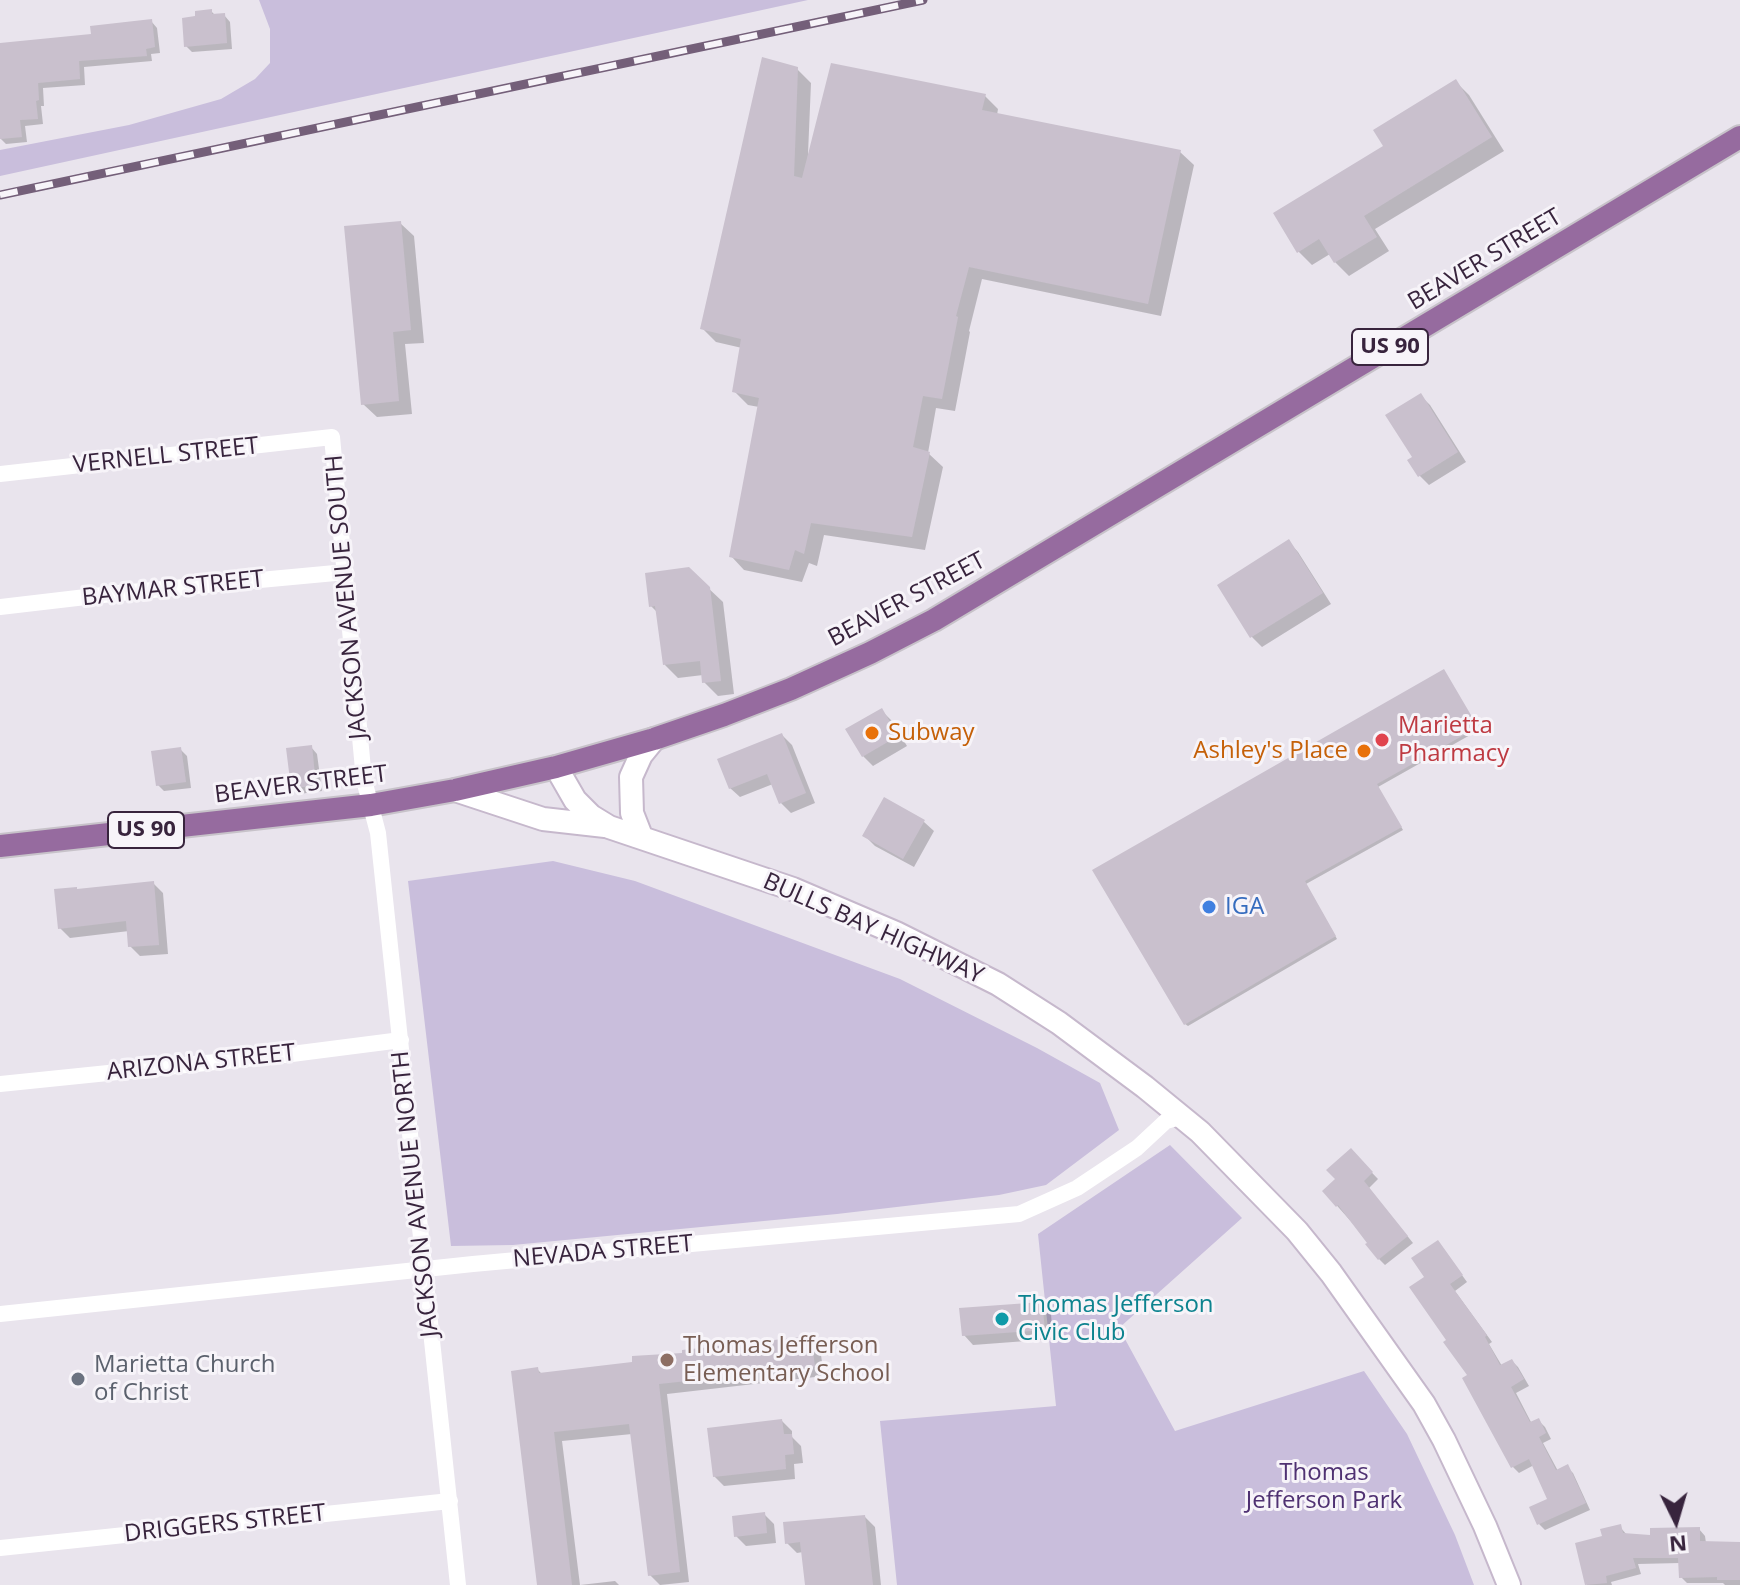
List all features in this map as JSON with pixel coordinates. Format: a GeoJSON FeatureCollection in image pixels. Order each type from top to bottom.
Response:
{"type":"FeatureCollection","features":[{"type":"Feature","properties":{"kind":"main road","name":"BEAVER STREET"},"geometry":{"type":"LineString","coordinates":[[0,846],[371,805],[455,790],[556,767],[654,739],[791,689],[934,620],[1740,137]]}},
{"type":"Feature","properties":{"kind":"main road"},"geometry":{"type":"LineString","coordinates":[[641,836],[632,813],[631,777],[641,755],[654,739]]}},
{"type":"Feature","properties":{"kind":"main road","name":"BULLS BAY HIGHWAY"},"geometry":{"type":"LineString","coordinates":[[556,767],[575,800],[591,816],[609,827],[793,889],[896,933],[998,984],[1059,1023],[1200,1132],[1297,1231],[1331,1273],[1424,1404],[1485,1526],[1509,1585]]}},
{"type":"Feature","properties":{"kind":"main road"},"geometry":{"type":"LineString","coordinates":[[455,790],[543,819],[609,827]]}},
{"type":"Feature","properties":{"kind":"street","name":"VERNELL STREET"},"geometry":{"type":"LineString","coordinates":[[0,474],[332,437]]}},
{"type":"Feature","properties":{"kind":"street","name":"JACKSON AVENUE SOUTH"},"geometry":{"type":"LineString","coordinates":[[332,437],[364,780],[371,805]]}},
{"type":"Feature","properties":{"kind":"street","name":"BAYMAR STREET"},"geometry":{"type":"LineString","coordinates":[[0,607],[346,572]]}},
{"type":"Feature","properties":{"kind":"street","name":"JACKSON AVENUE NORTH"},"geometry":{"type":"LineString","coordinates":[[371,805],[378,833],[458,1585]]}},
{"type":"Feature","properties":{"kind":"street","name":"ARIZONA STREET"},"geometry":{"type":"LineString","coordinates":[[0,1084],[401,1040]]}},
{"type":"Feature","properties":{"kind":"street","name":"NEVADA STREET"},"geometry":{"type":"LineString","coordinates":[[0,1314],[473,1264],[1019,1214],[1077,1188],[1137,1148],[1166,1121],[1180,1117]]}},
{"type":"Feature","properties":{"kind":"street","name":"DRIGGERS STREET"},"geometry":{"type":"LineString","coordinates":[[0,1548],[450,1501]]}},
{"type":"Feature","properties":{"kind":"green space"},"geometry":{"type":"Polygon","coordinates":[[[259,0],[808,0],[0,176],[0,150],[129,125],[221,99],[255,79],[270,63],[270,29],[259,0]]]}},
{"type":"Feature","properties":{"kind":"green space"},"geometry":{"type":"Polygon","coordinates":[[[553,861],[635,881],[900,979],[1100,1083],[1119,1130],[1046,1185],[999,1195],[513,1245],[451,1246],[408,881],[553,861]]]}},
{"type":"Feature","properties":{"kind":"green space","name":"Thomas Jefferson Park"},"geometry":{"type":"Polygon","coordinates":[[[1170,1145],[1242,1218],[1119,1328],[1175,1431],[1364,1371],[1407,1434],[1455,1535],[1474,1585],[897,1585],[880,1421],[1056,1406],[1038,1234],[1170,1145]]]}},
{"type":"Feature","properties":{"kind":"building"},"geometry":{"type":"Polygon","coordinates":[[[212,9],[212,14],[225,13],[227,43],[184,47],[182,18],[195,16],[195,11],[212,9]]]}},
{"type":"Feature","properties":{"kind":"building"},"geometry":{"type":"Polygon","coordinates":[[[152,19],[155,47],[146,49],[147,56],[79,61],[80,79],[38,83],[38,119],[20,120],[22,137],[0,139],[0,43],[91,34],[90,26],[152,19]]]}},
{"type":"Feature","properties":{"kind":"building"},"geometry":{"type":"Polygon","coordinates":[[[762,57],[798,67],[794,176],[802,178],[831,63],[986,94],[982,110],[1181,150],[1148,304],[969,267],[956,316],[942,399],[923,396],[913,447],[930,452],[912,537],[811,523],[804,554],[795,550],[789,570],[729,557],[759,398],[732,392],[741,339],[700,329],[762,57]]]}},
{"type":"Feature","properties":{"kind":"building"},"geometry":{"type":"Polygon","coordinates":[[[1456,79],[1492,137],[1364,216],[1377,237],[1334,263],[1319,239],[1297,253],[1273,213],[1383,146],[1373,130],[1456,79]]]}},
{"type":"Feature","properties":{"kind":"building"},"geometry":{"type":"Polygon","coordinates":[[[401,221],[411,330],[393,332],[399,401],[361,405],[344,226],[401,221]]]}},
{"type":"Feature","properties":{"kind":"building"},"geometry":{"type":"Polygon","coordinates":[[[1421,393],[1458,452],[1418,477],[1407,460],[1412,457],[1385,415],[1421,393]]]}},
{"type":"Feature","properties":{"kind":"building"},"geometry":{"type":"Polygon","coordinates":[[[1289,539],[1323,593],[1250,638],[1217,585],[1289,539]]]}},
{"type":"Feature","properties":{"kind":"building"},"geometry":{"type":"Polygon","coordinates":[[[689,567],[710,587],[721,681],[702,683],[700,661],[663,665],[655,606],[649,607],[645,573],[689,567]]]}},
{"type":"Feature","properties":{"kind":"building"},"geometry":{"type":"Polygon","coordinates":[[[1444,669],[1478,727],[1377,784],[1402,827],[1305,881],[1336,936],[1184,1025],[1092,870],[1444,669]]]}},
{"type":"Feature","properties":{"kind":"building","name":"Subway"},"geometry":{"type":"Polygon","coordinates":[[[882,708],[898,736],[862,757],[845,729],[882,708]]]}},
{"type":"Feature","properties":{"kind":"building"},"geometry":{"type":"Polygon","coordinates":[[[782,733],[806,793],[779,804],[767,774],[729,789],[717,759],[782,733]]]}},
{"type":"Feature","properties":{"kind":"building"},"geometry":{"type":"Polygon","coordinates":[[[312,745],[316,786],[291,788],[286,748],[312,745]]]}},
{"type":"Feature","properties":{"kind":"building"},"geometry":{"type":"Polygon","coordinates":[[[181,747],[186,782],[156,786],[151,751],[181,747]]]}},
{"type":"Feature","properties":{"kind":"building"},"geometry":{"type":"Polygon","coordinates":[[[884,797],[925,820],[903,859],[862,836],[884,797]]]}},
{"type":"Feature","properties":{"kind":"building"},"geometry":{"type":"Polygon","coordinates":[[[154,881],[159,945],[128,947],[126,921],[58,929],[54,889],[154,881]]]}},
{"type":"Feature","properties":{"kind":"building"},"geometry":{"type":"Polygon","coordinates":[[[1351,1148],[1373,1172],[1364,1181],[1408,1236],[1378,1260],[1338,1205],[1336,1207],[1322,1191],[1335,1179],[1326,1170],[1351,1148]]]}},
{"type":"Feature","properties":{"kind":"building"},"geometry":{"type":"Polygon","coordinates":[[[1438,1240],[1463,1275],[1450,1284],[1487,1335],[1485,1337],[1500,1365],[1512,1359],[1524,1379],[1511,1387],[1530,1422],[1539,1418],[1546,1433],[1539,1437],[1556,1470],[1568,1464],[1586,1503],[1537,1525],[1529,1507],[1547,1499],[1529,1459],[1511,1468],[1462,1378],[1467,1375],[1409,1287],[1424,1277],[1411,1258],[1438,1240]]]}},
{"type":"Feature","properties":{"kind":"building","name":"Thomas Jefferson Civic Club"},"geometry":{"type":"Polygon","coordinates":[[[1042,1302],[1045,1330],[962,1336],[959,1308],[1042,1302]]]}},
{"type":"Feature","properties":{"kind":"building"},"geometry":{"type":"Polygon","coordinates":[[[811,1336],[815,1367],[659,1384],[680,1572],[648,1576],[629,1424],[554,1432],[572,1585],[537,1585],[511,1371],[538,1367],[539,1373],[632,1362],[632,1356],[682,1353],[682,1350],[811,1336]]]}},
{"type":"Feature","properties":{"kind":"building"},"geometry":{"type":"Polygon","coordinates":[[[782,1419],[784,1434],[792,1434],[794,1454],[785,1455],[786,1469],[713,1477],[707,1428],[782,1419]]]}},
{"type":"Feature","properties":{"kind":"building"},"geometry":{"type":"Polygon","coordinates":[[[765,1512],[767,1533],[734,1537],[732,1516],[765,1512]]]}},
{"type":"Feature","properties":{"kind":"building"},"geometry":{"type":"Polygon","coordinates":[[[865,1515],[873,1585],[805,1585],[800,1542],[785,1544],[783,1522],[865,1515]]]}},
{"type":"Feature","properties":{"kind":"building"},"geometry":{"type":"Polygon","coordinates":[[[1621,1524],[1623,1533],[1650,1535],[1650,1528],[1700,1527],[1700,1541],[1740,1542],[1740,1580],[1679,1578],[1678,1558],[1633,1558],[1636,1568],[1606,1576],[1607,1583],[1585,1585],[1575,1543],[1602,1536],[1600,1529],[1621,1524]]]}},
{"type":"Feature","properties":{"kind":"railway"},"geometry":{"type":"LineString","coordinates":[[0,195],[923,0]]}},
{"type":"Feature","properties":{"kind":"place","name":"Subway"},"geometry":{"type":"Point","coordinates":[872,733]}},
{"type":"Feature","properties":{"kind":"place","name":"Marietta Pharmacy"},"geometry":{"type":"Point","coordinates":[1382,740]}},
{"type":"Feature","properties":{"kind":"place","name":"Ashley's Place"},"geometry":{"type":"Point","coordinates":[1364,751]}},
{"type":"Feature","properties":{"kind":"place","name":"IGA"},"geometry":{"type":"Point","coordinates":[1209,907]}},
{"type":"Feature","properties":{"kind":"place","name":"Thomas Jefferson Civic Club"},"geometry":{"type":"Point","coordinates":[1002,1319]}},
{"type":"Feature","properties":{"kind":"place","name":"Thomas Jefferson Elementary School"},"geometry":{"type":"Point","coordinates":[667,1360]}},
{"type":"Feature","properties":{"kind":"place","name":"Marietta Church of Christ"},"geometry":{"type":"Point","coordinates":[78,1379]}}]}
